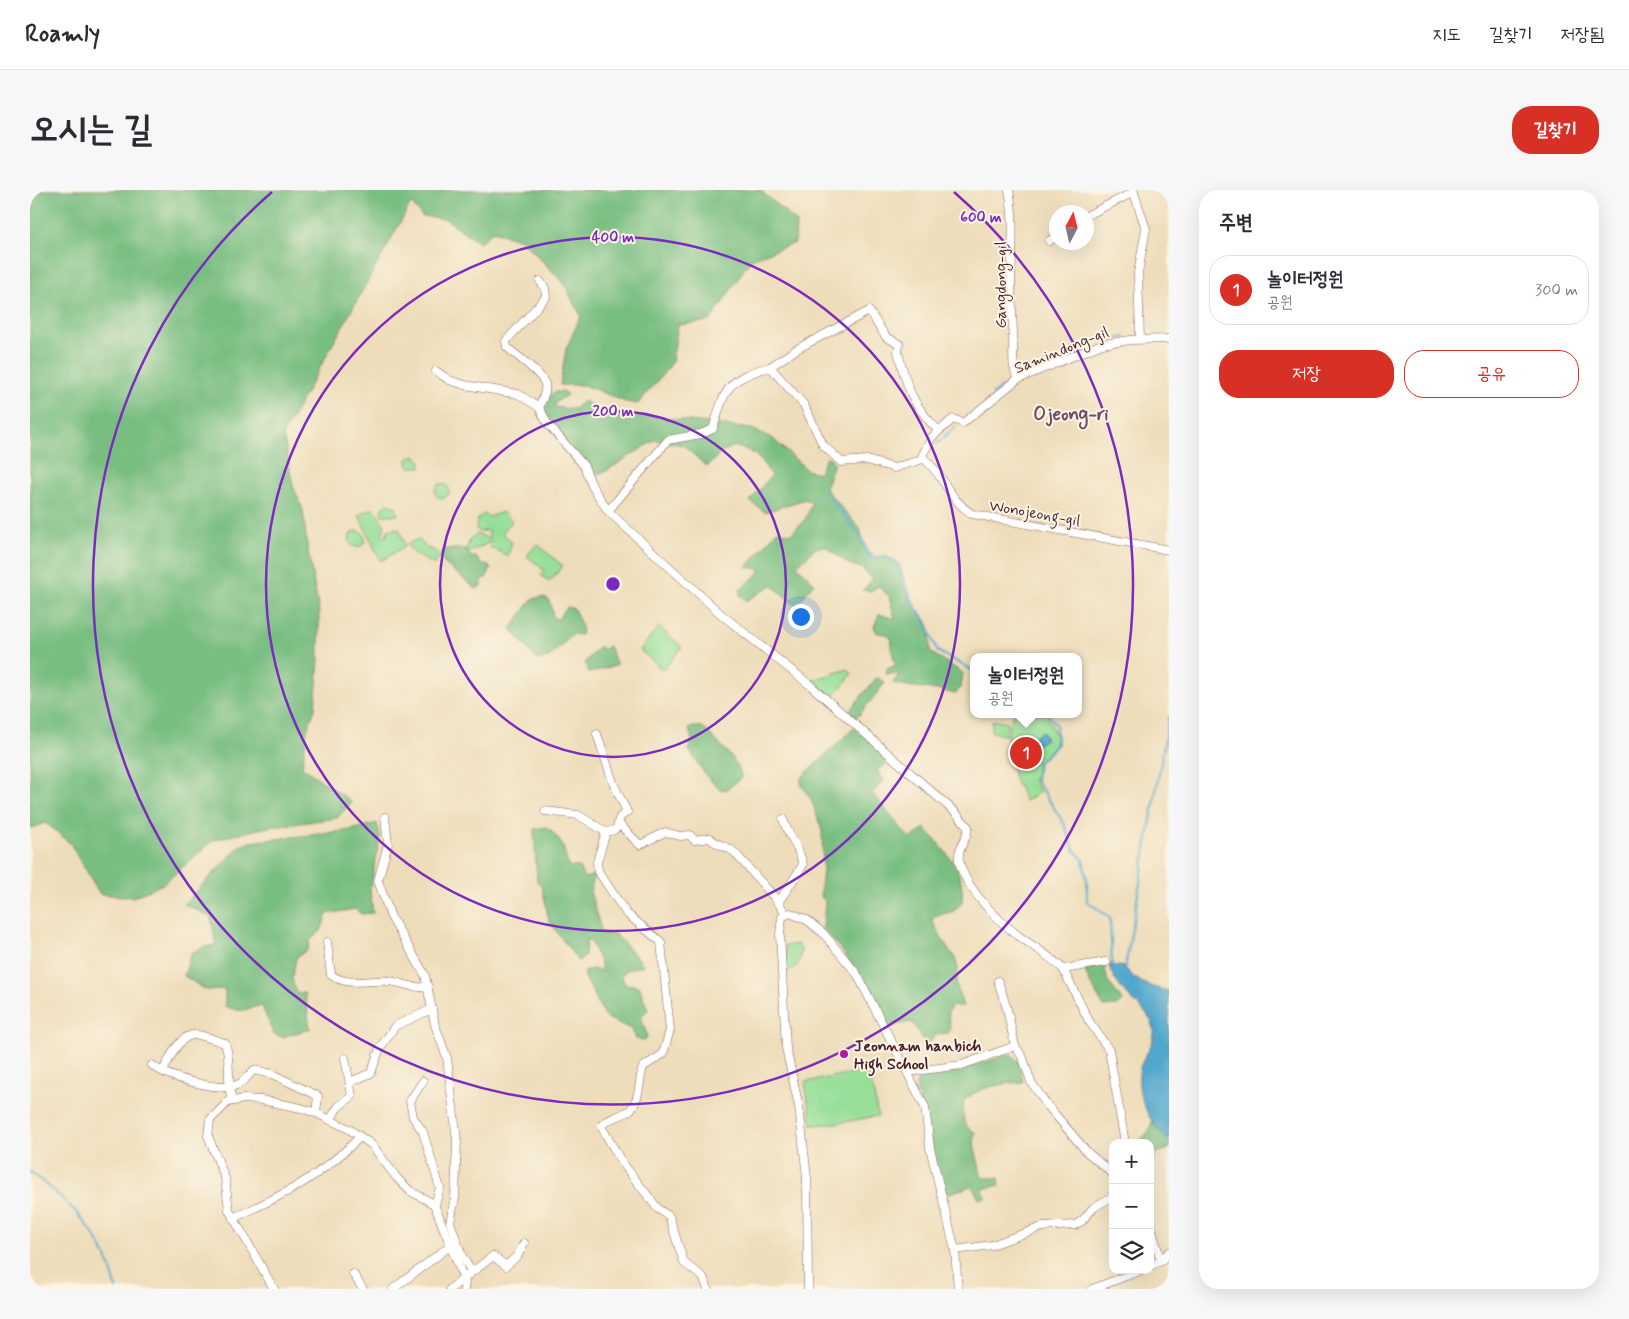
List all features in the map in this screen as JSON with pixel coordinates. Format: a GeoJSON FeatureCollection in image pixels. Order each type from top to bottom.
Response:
{"type":"FeatureCollection","features":[{"type":"Feature","properties":{"kind":"street","name":"Gangdong-gil"},"geometry":{"type":"LineString","coordinates":[[1009,190],[1012,204],[1014,259],[1011,281],[1012,369],[1018,380]]}},
{"type":"Feature","properties":{"kind":"street"},"geometry":{"type":"LineString","coordinates":[[1094,212],[1133,191],[1146,229],[1138,272],[1140,339]]}},
{"type":"Feature","properties":{"kind":"street"},"geometry":{"type":"LineString","coordinates":[[539,406],[545,395],[545,384],[539,375],[507,347],[506,341],[546,297],[546,288],[540,281]]}},
{"type":"Feature","properties":{"kind":"street"},"geometry":{"type":"LineString","coordinates":[[608,511],[668,440],[701,434],[713,429],[722,399],[733,382],[746,373],[770,367],[797,349],[869,311],[886,337],[899,344],[900,359],[913,400],[923,415],[939,431],[932,437],[920,460],[894,468],[867,460],[840,462],[823,445],[804,405],[770,367]]}},
{"type":"Feature","properties":{"kind":"street","name":"Samindong-gil"},"geometry":{"type":"LineString","coordinates":[[939,431],[953,420],[963,423],[1018,380],[1102,344],[1140,339],[1169,339]]}},
{"type":"Feature","properties":{"kind":"street"},"geometry":{"type":"LineString","coordinates":[[436,371],[449,380],[465,385],[518,394],[539,406],[547,423],[584,466],[592,486],[608,511],[722,615],[810,685],[956,813],[968,827],[968,834],[960,848],[959,860],[968,881],[980,899],[1004,924],[1063,969],[1089,1021],[1108,1050],[1124,1139]]}},
{"type":"Feature","properties":{"kind":"street","name":"Wonojeong-gil"},"geometry":{"type":"LineString","coordinates":[[922,457],[938,471],[955,501],[972,514],[1169,550]]}},
{"type":"Feature","properties":{"kind":"street"},"geometry":{"type":"LineString","coordinates":[[597,734],[614,785],[627,812],[618,820],[620,825],[640,845],[665,832],[680,836],[690,835],[694,840],[710,838],[716,845],[732,849],[786,914]]}},
{"type":"Feature","properties":{"kind":"street"},"geometry":{"type":"LineString","coordinates":[[545,811],[578,815],[606,832],[614,830],[620,825]]}},
{"type":"Feature","properties":{"kind":"street"},"geometry":{"type":"LineString","coordinates":[[385,817],[388,844],[379,873],[379,884],[391,917],[424,975],[435,1025],[447,1058],[458,1140],[455,1198],[450,1226],[462,1256],[471,1271]]}},
{"type":"Feature","properties":{"kind":"street"},"geometry":{"type":"LineString","coordinates":[[778,903],[803,865],[796,842],[789,837],[783,819]]}},
{"type":"Feature","properties":{"kind":"street"},"geometry":{"type":"LineString","coordinates":[[606,832],[597,862],[598,871],[626,913],[661,942],[670,1030],[663,1054],[643,1067],[634,1103],[629,1110],[606,1121],[601,1126],[621,1161],[658,1209],[669,1216],[684,1263],[703,1276],[708,1289]]}},
{"type":"Feature","properties":{"kind":"street"},"geometry":{"type":"LineString","coordinates":[[786,914],[795,914],[816,926],[853,967],[925,1107],[930,1148],[955,1250],[958,1289]]}},
{"type":"Feature","properties":{"kind":"street"},"geometry":{"type":"LineString","coordinates":[[786,914],[781,920],[780,934],[785,1031],[786,1048],[799,1107],[806,1178],[808,1289]]}},
{"type":"Feature","properties":{"kind":"street"},"geometry":{"type":"LineString","coordinates":[[327,942],[331,975],[335,977],[356,982],[392,981],[411,988],[428,987]]}},
{"type":"Feature","properties":{"kind":"street"},"geometry":{"type":"LineString","coordinates":[[1063,969],[1106,962]]}},
{"type":"Feature","properties":{"kind":"street"},"geometry":{"type":"LineString","coordinates":[[998,981],[1007,1009],[1015,1046],[1023,1058],[1031,1082],[1047,1106],[1093,1159],[1109,1171]]}},
{"type":"Feature","properties":{"kind":"street"},"geometry":{"type":"LineString","coordinates":[[350,1082],[371,1073],[380,1048],[395,1026],[432,1009]]}},
{"type":"Feature","properties":{"kind":"street"},"geometry":{"type":"LineString","coordinates":[[163,1071],[179,1044],[191,1035],[197,1034],[225,1043],[229,1054],[228,1087],[232,1101]]}},
{"type":"Feature","properties":{"kind":"street"},"geometry":{"type":"LineString","coordinates":[[908,1072],[962,1065],[1015,1046]]}},
{"type":"Feature","properties":{"kind":"street"},"geometry":{"type":"LineString","coordinates":[[330,1120],[338,1107],[352,1096],[345,1058]]}},
{"type":"Feature","properties":{"kind":"street"},"geometry":{"type":"LineString","coordinates":[[152,1065],[198,1084],[228,1087],[240,1084],[254,1070],[272,1074],[318,1096],[316,1113]]}},
{"type":"Feature","properties":{"kind":"street"},"geometry":{"type":"LineString","coordinates":[[423,1081],[410,1101],[413,1117],[423,1132],[440,1188],[435,1204],[464,1279],[464,1289]]}},
{"type":"Feature","properties":{"kind":"street"},"geometry":{"type":"LineString","coordinates":[[274,1289],[233,1218],[228,1206],[225,1178],[208,1132],[212,1118],[228,1102],[244,1099],[278,1103],[316,1113],[375,1148],[396,1177],[410,1191],[435,1204]]}},
{"type":"Feature","properties":{"kind":"street"},"geometry":{"type":"LineString","coordinates":[[233,1218],[302,1185],[323,1171],[360,1138]]}},
{"type":"Feature","properties":{"kind":"street"},"geometry":{"type":"LineString","coordinates":[[955,1250],[992,1245],[1024,1232],[1048,1226],[1077,1224],[1094,1208],[1109,1199]]}},
{"type":"Feature","properties":{"kind":"street"},"geometry":{"type":"LineString","coordinates":[[1152,1229],[1161,1261]]}},
{"type":"Feature","properties":{"kind":"street"},"geometry":{"type":"LineString","coordinates":[[450,1289],[493,1256],[506,1266],[518,1255],[524,1243]]}},
{"type":"Feature","properties":{"kind":"street"},"geometry":{"type":"LineString","coordinates":[[393,1289],[450,1246]]}},
{"type":"Feature","properties":{"kind":"street"},"geometry":{"type":"LineString","coordinates":[[1154,1264],[1161,1261],[1169,1252]]}},
{"type":"Feature","properties":{"kind":"street"},"geometry":{"type":"LineString","coordinates":[[353,1274],[363,1289]]}},
{"type":"Feature","properties":{"kind":"street"},"geometry":{"type":"LineString","coordinates":[[1092,1289],[1131,1274]]}},
{"type":"Feature","properties":{"kind":"green space"},"geometry":{"type":"Polygon","coordinates":[[[30,190],[760,190],[796,222],[795,243],[751,259],[710,321],[678,325],[672,363],[638,404],[626,402],[584,385],[560,385],[566,349],[581,316],[563,282],[522,240],[493,231],[479,243],[446,219],[422,216],[411,203],[283,434],[293,486],[303,510],[319,612],[319,660],[315,709],[307,730],[302,767],[352,802],[337,818],[263,828],[214,840],[163,884],[133,897],[100,894],[70,843],[46,823],[30,828],[30,190]]]}},
{"type":"Feature","properties":{"kind":"green space"},"geometry":{"type":"Polygon","coordinates":[[[564,391],[567,395],[556,402],[554,407],[574,409],[584,401],[593,406],[599,415],[660,417],[752,429],[772,438],[807,470],[819,473],[826,457],[830,458],[834,463],[825,488],[860,529],[866,551],[875,557],[885,555],[899,564],[910,599],[926,620],[930,629],[930,652],[963,673],[961,688],[955,694],[893,683],[899,674],[886,674],[887,669],[896,665],[891,649],[892,640],[887,634],[877,633],[874,627],[879,614],[895,619],[889,596],[878,586],[871,591],[863,590],[873,579],[861,568],[849,564],[825,546],[816,548],[797,565],[814,583],[796,606],[772,585],[746,601],[740,595],[740,590],[759,573],[760,569],[747,567],[777,531],[791,534],[806,518],[812,503],[805,499],[765,512],[750,501],[771,476],[764,464],[752,453],[733,446],[720,454],[707,467],[683,445],[655,440],[603,473],[590,474],[550,421],[542,405],[550,395],[564,391]]]}},
{"type":"Feature","properties":{"kind":"green space"},"geometry":{"type":"Polygon","coordinates":[[[415,455],[421,462],[421,467],[410,467],[407,464],[408,459],[415,455]]]}},
{"type":"Feature","properties":{"kind":"green space"},"geometry":{"type":"Polygon","coordinates":[[[442,484],[447,486],[449,491],[447,496],[442,498],[437,496],[435,491],[437,486],[442,484]]]}},
{"type":"Feature","properties":{"kind":"green space"},"geometry":{"type":"Polygon","coordinates":[[[387,504],[396,507],[398,515],[382,515],[381,510],[387,504]]]}},
{"type":"Feature","properties":{"kind":"green space"},"geometry":{"type":"Polygon","coordinates":[[[373,509],[385,526],[382,535],[386,537],[388,530],[399,528],[405,546],[381,561],[359,516],[363,512],[373,509]]]}},
{"type":"Feature","properties":{"kind":"green space"},"geometry":{"type":"Polygon","coordinates":[[[503,512],[512,521],[502,533],[512,542],[508,556],[491,548],[490,542],[468,553],[466,549],[471,538],[477,534],[490,539],[488,530],[480,532],[476,529],[478,519],[483,514],[488,517],[503,512]]]}},
{"type":"Feature","properties":{"kind":"green space"},"geometry":{"type":"Polygon","coordinates":[[[357,531],[363,533],[365,539],[363,545],[357,547],[351,545],[349,539],[351,533],[357,531]]]}},
{"type":"Feature","properties":{"kind":"green space"},"geometry":{"type":"Polygon","coordinates":[[[418,539],[428,549],[432,549],[441,556],[434,564],[409,548],[407,544],[418,539]]]}},
{"type":"Feature","properties":{"kind":"green space"},"geometry":{"type":"Polygon","coordinates":[[[537,544],[563,566],[549,582],[541,575],[545,571],[527,556],[537,544]]]}},
{"type":"Feature","properties":{"kind":"green space"},"geometry":{"type":"Polygon","coordinates":[[[444,549],[466,549],[471,557],[476,557],[482,565],[487,564],[491,569],[486,578],[482,579],[482,585],[476,589],[444,563],[442,559],[444,549]]]}},
{"type":"Feature","properties":{"kind":"green space"},"geometry":{"type":"Polygon","coordinates":[[[547,598],[551,605],[553,618],[559,619],[567,607],[574,609],[582,627],[581,635],[573,634],[549,658],[537,660],[511,629],[532,599],[547,598]]]}},
{"type":"Feature","properties":{"kind":"green space"},"geometry":{"type":"Polygon","coordinates":[[[659,627],[682,647],[663,670],[640,650],[659,627]]]}},
{"type":"Feature","properties":{"kind":"green space"},"geometry":{"type":"Polygon","coordinates":[[[600,646],[602,650],[609,646],[617,665],[589,673],[585,662],[600,646]]]}},
{"type":"Feature","properties":{"kind":"green space"},"geometry":{"type":"Polygon","coordinates":[[[848,669],[852,674],[831,699],[810,681],[848,669]]]}},
{"type":"Feature","properties":{"kind":"green space"},"geometry":{"type":"Polygon","coordinates":[[[877,677],[885,683],[855,720],[847,714],[877,677]]]}},
{"type":"Feature","properties":{"kind":"green space"},"geometry":{"type":"Polygon","coordinates":[[[1012,718],[1048,718],[1057,738],[1055,745],[1037,763],[1034,781],[1040,792],[1025,801],[1019,786],[1017,786],[1011,767],[1007,742],[1012,718]]]}},
{"type":"Feature","properties":{"kind":"green space"},"geometry":{"type":"Polygon","coordinates":[[[992,721],[1008,722],[1005,736],[991,731],[992,721]]]}},
{"type":"Feature","properties":{"kind":"green space"},"geometry":{"type":"Polygon","coordinates":[[[703,727],[737,765],[741,778],[728,789],[720,790],[707,777],[689,750],[692,740],[689,729],[703,727]]]}},
{"type":"Feature","properties":{"kind":"green space"},"geometry":{"type":"Polygon","coordinates":[[[854,728],[891,760],[877,771],[884,781],[872,793],[910,839],[925,828],[947,853],[957,870],[960,880],[962,902],[954,911],[935,916],[932,920],[949,951],[954,955],[958,968],[956,984],[963,1006],[952,1006],[948,1012],[950,1028],[948,1033],[937,1034],[927,1045],[912,1022],[888,1026],[851,963],[823,929],[825,901],[820,896],[823,871],[822,831],[812,801],[801,784],[801,778],[854,728]]]}},
{"type":"Feature","properties":{"kind":"green space"},"geometry":{"type":"Polygon","coordinates":[[[377,823],[380,836],[370,890],[373,913],[361,914],[355,909],[327,914],[321,931],[310,940],[308,949],[296,958],[292,979],[296,992],[305,993],[310,1029],[282,1037],[273,1033],[262,1006],[241,1010],[232,1009],[225,1006],[225,989],[206,990],[184,976],[191,953],[204,947],[216,945],[211,917],[184,904],[240,846],[250,842],[351,830],[377,823]]]}},
{"type":"Feature","properties":{"kind":"green space"},"geometry":{"type":"Polygon","coordinates":[[[547,827],[561,844],[570,867],[579,867],[584,878],[595,875],[590,891],[602,934],[615,934],[643,964],[642,966],[629,969],[622,974],[624,984],[639,986],[648,1010],[641,1016],[647,1036],[645,1040],[636,1039],[631,1029],[605,1017],[585,977],[585,971],[592,969],[601,971],[601,964],[591,942],[586,940],[585,956],[578,961],[549,921],[542,887],[537,881],[534,829],[547,827]]]}},
{"type":"Feature","properties":{"kind":"green space"},"geometry":{"type":"Polygon","coordinates":[[[797,944],[801,950],[799,961],[794,968],[787,971],[785,946],[797,944]]]}},
{"type":"Feature","properties":{"kind":"green space"},"geometry":{"type":"Polygon","coordinates":[[[1104,965],[1108,982],[1123,1001],[1117,1006],[1104,1007],[1085,970],[1104,965]]]}},
{"type":"Feature","properties":{"kind":"green space"},"geometry":{"type":"Polygon","coordinates":[[[1004,1056],[1013,1056],[1018,1061],[1023,1082],[983,1089],[963,1102],[965,1123],[967,1127],[975,1132],[974,1144],[982,1178],[999,1178],[1000,1185],[983,1189],[986,1198],[979,1199],[972,1186],[943,1195],[916,1085],[919,1075],[951,1073],[1004,1056]]]}},
{"type":"Feature","properties":{"kind":"green space"},"geometry":{"type":"Polygon","coordinates":[[[869,1070],[878,1116],[838,1123],[812,1125],[805,1082],[869,1070]]]}},
{"type":"Feature","properties":{"kind":"green space"},"geometry":{"type":"Polygon","coordinates":[[[1152,1121],[1169,1140],[1169,1149],[1154,1154],[1154,1139],[1142,1139],[1150,1130],[1152,1121]]]}},
{"type":"Feature","properties":{"kind":"water"},"geometry":{"type":"Polygon","coordinates":[[[1042,731],[1046,739],[1028,751],[1026,746],[1028,741],[1042,731]]]}},
{"type":"Feature","properties":{"kind":"water"},"geometry":{"type":"Polygon","coordinates":[[[1109,965],[1125,967],[1139,981],[1169,991],[1169,1140],[1149,1117],[1139,1085],[1141,1065],[1152,1043],[1154,1029],[1146,1014],[1119,985],[1109,965]]]}},
{"type":"Feature","properties":{"kind":"waterway"},"geometry":{"type":"LineString","coordinates":[[1100,341],[1125,337]]}},
{"type":"Feature","properties":{"kind":"waterway"},"geometry":{"type":"LineString","coordinates":[[992,395],[1002,387]]}},
{"type":"Feature","properties":{"kind":"waterway"},"geometry":{"type":"LineString","coordinates":[[937,444],[956,426]]}},
{"type":"Feature","properties":{"kind":"waterway"},"geometry":{"type":"LineString","coordinates":[[825,491],[862,538],[869,558],[885,557],[895,561],[914,604],[929,629],[937,651],[970,669]]}},
{"type":"Feature","properties":{"kind":"waterway"},"geometry":{"type":"LineString","coordinates":[[1125,968],[1169,717]]}},
{"type":"Feature","properties":{"kind":"waterway"},"geometry":{"type":"LineString","coordinates":[[1051,718],[1056,725],[1057,744],[1038,763],[1036,780],[1065,825],[1074,850],[1083,859],[1087,881],[1087,901],[1110,918],[1112,966]]}},
{"type":"Feature","properties":{"kind":"waterway"},"geometry":{"type":"LineString","coordinates":[[30,1172],[59,1195],[85,1222],[104,1253],[116,1289]]}},
{"type":"Feature","properties":{"kind":"place","name":"놀이터정원"},"geometry":{"type":"Point","coordinates":[1026,753]}},
{"type":"Feature","properties":{"kind":"place","name":"Jeonnam hanbich High School"},"geometry":{"type":"Point","coordinates":[844,1054]}},
{"type":"Feature","properties":{"kind":"district","name":"Ojeong-ri"},"geometry":{"type":"Point","coordinates":[1071,413]}}]}
